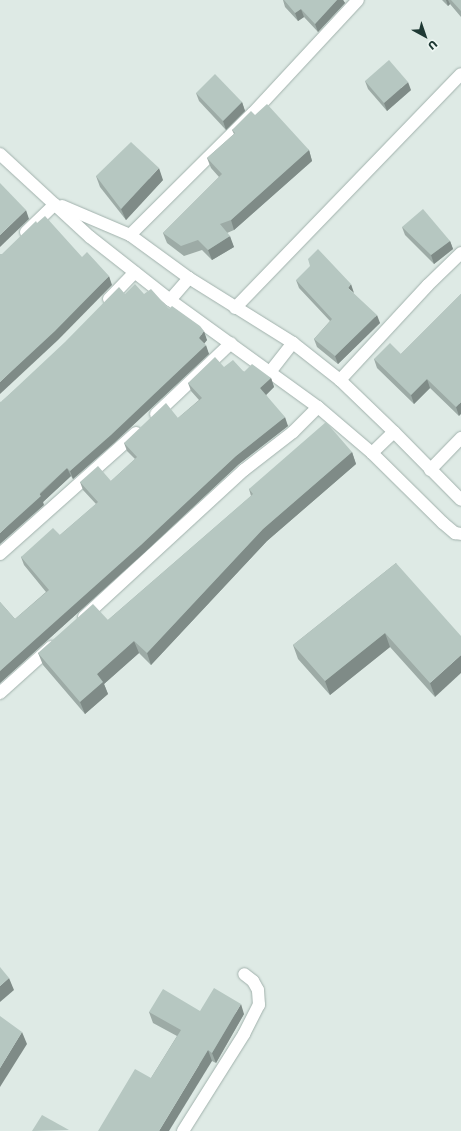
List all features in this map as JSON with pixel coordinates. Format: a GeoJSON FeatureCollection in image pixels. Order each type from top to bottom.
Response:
{"type":"FeatureCollection","features":[{"type":"Feature","properties":{"kind":"street"},"geometry":{"type":"LineString","coordinates":[[130,235],[252,113],[358,0]]}},
{"type":"Feature","properties":{"kind":"street"},"geometry":{"type":"LineString","coordinates":[[235,308],[461,74]]}},
{"type":"Feature","properties":{"kind":"street"},"geometry":{"type":"LineString","coordinates":[[0,154],[90,237],[170,300],[318,406],[372,452],[443,523],[455,533],[461,534]]}},
{"type":"Feature","properties":{"kind":"street"},"geometry":{"type":"LineString","coordinates":[[55,204],[130,235],[189,278],[235,308],[293,342],[340,380],[461,500]]}},
{"type":"Feature","properties":{"kind":"street"},"geometry":{"type":"LineString","coordinates":[[18,239],[55,204]]}},
{"type":"Feature","properties":{"kind":"street"},"geometry":{"type":"LineString","coordinates":[[340,380],[428,285],[461,252]]}},
{"type":"Feature","properties":{"kind":"street"},"geometry":{"type":"LineString","coordinates":[[99,309],[136,272]]}},
{"type":"Feature","properties":{"kind":"street"},"geometry":{"type":"LineString","coordinates":[[170,300],[189,278]]}},
{"type":"Feature","properties":{"kind":"street"},"geometry":{"type":"LineString","coordinates":[[270,372],[293,342]]}},
{"type":"Feature","properties":{"kind":"street"},"geometry":{"type":"LineString","coordinates":[[0,554],[119,449],[231,343]]}},
{"type":"Feature","properties":{"kind":"street"},"geometry":{"type":"LineString","coordinates":[[73,627],[244,470],[293,432],[318,406]]}},
{"type":"Feature","properties":{"kind":"street"},"geometry":{"type":"LineString","coordinates":[[372,452],[394,432]]}},
{"type":"Feature","properties":{"kind":"street"},"geometry":{"type":"LineString","coordinates":[[430,470],[461,438]]}},
{"type":"Feature","properties":{"kind":"street"},"geometry":{"type":"LineString","coordinates":[[0,693],[62,637]]}},
{"type":"Feature","properties":{"kind":"street"},"geometry":{"type":"LineString","coordinates":[[183,1131],[244,1034],[259,1004],[258,990],[253,981],[244,974]]}},
{"type":"Feature","properties":{"kind":"building"},"geometry":{"type":"Polygon","coordinates":[[[284,0],[337,0],[315,24],[301,9],[295,13],[284,0]]]}},
{"type":"Feature","properties":{"kind":"building"},"geometry":{"type":"Polygon","coordinates":[[[451,0],[461,0],[461,11],[451,0]]]}},
{"type":"Feature","properties":{"kind":"building"},"geometry":{"type":"Polygon","coordinates":[[[389,60],[408,82],[384,103],[365,81],[389,60]]]}},
{"type":"Feature","properties":{"kind":"building"},"geometry":{"type":"Polygon","coordinates":[[[215,74],[242,102],[223,121],[196,93],[215,74]]]}},
{"type":"Feature","properties":{"kind":"building"},"geometry":{"type":"Polygon","coordinates":[[[267,104],[309,150],[231,220],[220,224],[230,236],[208,250],[198,240],[181,246],[163,233],[222,174],[207,158],[235,133],[232,130],[251,111],[255,115],[267,104]]]}},
{"type":"Feature","properties":{"kind":"building"},"geometry":{"type":"Polygon","coordinates":[[[131,142],[159,168],[121,209],[96,176],[131,142]]]}},
{"type":"Feature","properties":{"kind":"building"},"geometry":{"type":"Polygon","coordinates":[[[0,183],[26,210],[0,235],[0,183]]]}},
{"type":"Feature","properties":{"kind":"building"},"geometry":{"type":"Polygon","coordinates":[[[423,209],[450,241],[431,255],[402,227],[423,209]]]}},
{"type":"Feature","properties":{"kind":"building"},"geometry":{"type":"Polygon","coordinates":[[[45,216],[82,257],[87,252],[109,276],[55,331],[0,382],[0,254],[2,254],[36,221],[37,223],[45,216]]]}},
{"type":"Feature","properties":{"kind":"building"},"geometry":{"type":"Polygon","coordinates":[[[318,249],[351,284],[348,288],[377,315],[335,356],[314,339],[332,319],[296,280],[310,266],[308,259],[318,249]]]}},
{"type":"Feature","properties":{"kind":"building"},"geometry":{"type":"Polygon","coordinates":[[[135,284],[144,294],[151,289],[169,309],[172,306],[200,326],[204,331],[199,338],[206,345],[111,435],[70,471],[67,468],[39,494],[41,496],[0,533],[0,402],[65,342],[119,287],[125,294],[135,284]]]}},
{"type":"Feature","properties":{"kind":"building"},"geometry":{"type":"Polygon","coordinates":[[[461,294],[461,402],[456,407],[427,379],[411,395],[374,359],[390,343],[401,354],[461,294]]]}},
{"type":"Feature","properties":{"kind":"building"},"geometry":{"type":"Polygon","coordinates":[[[215,357],[224,367],[233,360],[244,372],[252,364],[271,378],[260,388],[285,417],[236,456],[141,545],[0,671],[0,602],[15,619],[49,590],[21,557],[53,528],[60,535],[98,502],[80,482],[98,466],[111,481],[137,457],[124,443],[166,403],[178,418],[202,398],[188,383],[215,357]]]}},
{"type":"Feature","properties":{"kind":"building"},"geometry":{"type":"Polygon","coordinates":[[[326,422],[352,452],[263,529],[147,653],[134,641],[97,674],[103,682],[80,702],[38,653],[93,604],[108,620],[253,494],[249,489],[326,422]]]}},
{"type":"Feature","properties":{"kind":"building"},"geometry":{"type":"Polygon","coordinates":[[[396,563],[461,636],[461,655],[430,683],[385,633],[325,681],[293,645],[396,563]]]}},
{"type":"Feature","properties":{"kind":"building"},"geometry":{"type":"Polygon","coordinates":[[[0,967],[9,978],[0,986],[0,967]]]}},
{"type":"Feature","properties":{"kind":"building"},"geometry":{"type":"Polygon","coordinates":[[[214,988],[241,1004],[212,1053],[208,1050],[159,1131],[98,1131],[135,1069],[151,1078],[181,1030],[149,1012],[163,989],[200,1011],[214,988]]]}},
{"type":"Feature","properties":{"kind":"building"},"geometry":{"type":"Polygon","coordinates":[[[0,1016],[22,1032],[0,1068],[0,1016]]]}},
{"type":"Feature","properties":{"kind":"building"},"geometry":{"type":"Polygon","coordinates":[[[42,1115],[69,1130],[32,1131],[42,1115]]]}}]}
